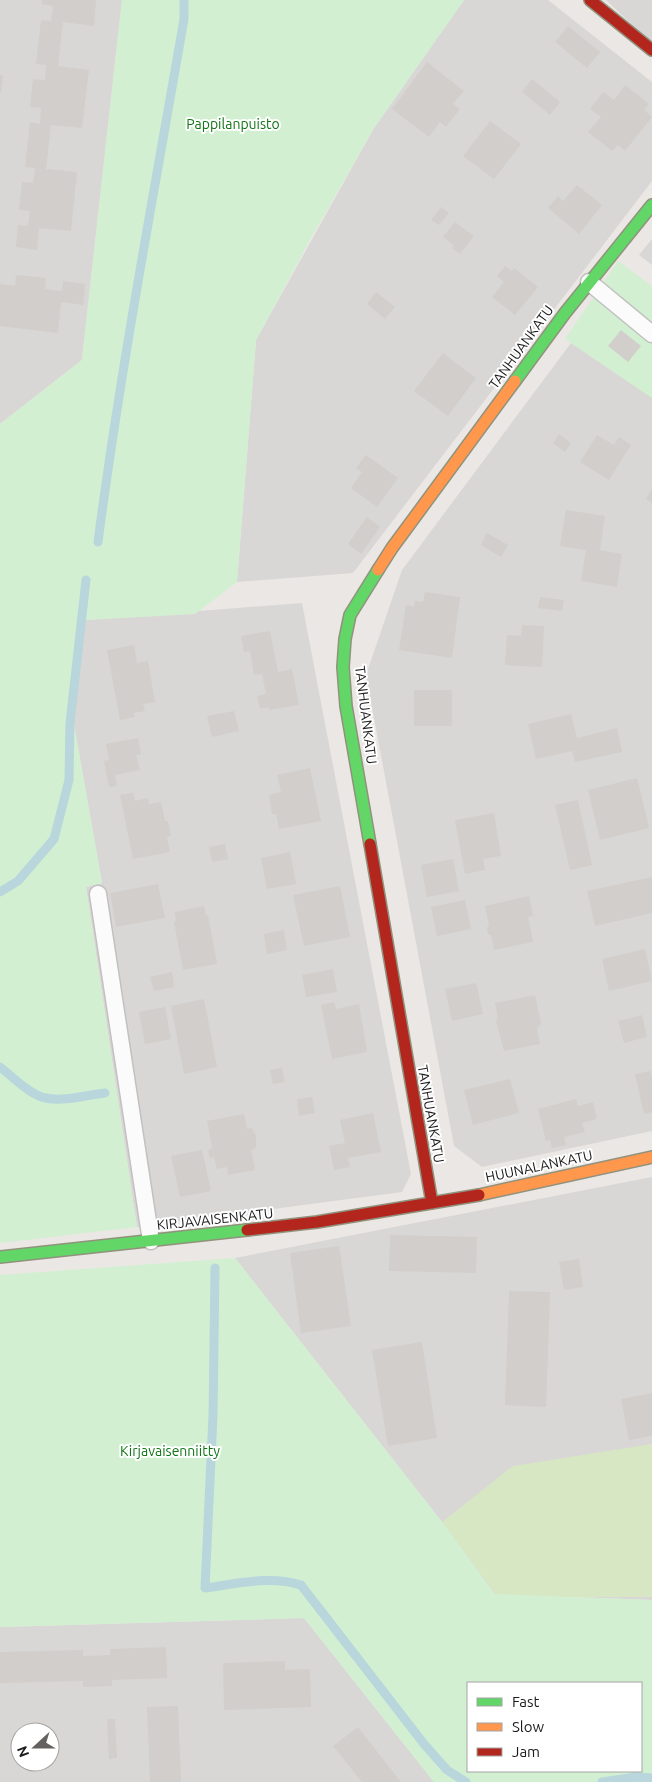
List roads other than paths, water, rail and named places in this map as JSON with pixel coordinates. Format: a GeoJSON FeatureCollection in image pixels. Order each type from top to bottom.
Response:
{"type":"FeatureCollection","features":[{"type":"Feature","properties":{"kind":"street"},"geometry":{"type":"LineString","coordinates":[[590,0],[652,50]]}},
{"type":"Feature","properties":{"kind":"street","name":"TANHUANKATU"},"geometry":{"type":"LineString","coordinates":[[432,1202],[346,706],[343,667],[345,639],[350,615],[392,548],[589,282],[652,205]]}},
{"type":"Feature","properties":{"kind":"street","name":"HUUNALANKATU"},"geometry":{"type":"LineString","coordinates":[[432,1202],[488,1193],[652,1156]]}},
{"type":"Feature","properties":{"kind":"street","name":"KIRJAVAISENKATU"},"geometry":{"type":"LineString","coordinates":[[0,1257],[317,1222],[432,1202]]}},
{"type":"Feature","properties":{"kind":"lane"},"geometry":{"type":"LineString","coordinates":[[589,282],[652,334]]}},
{"type":"Feature","properties":{"kind":"lane"},"geometry":{"type":"LineString","coordinates":[[98,894],[151,1241]]}},
{"type":"Feature","properties":{"kind":"waterway"},"geometry":{"type":"LineString","coordinates":[[98,542],[127,345],[184,19],[184,0]]}},
{"type":"Feature","properties":{"kind":"waterway"},"geometry":{"type":"LineString","coordinates":[[0,892],[18,881],[54,839],[69,780],[70,723],[86,580]]}},
{"type":"Feature","properties":{"kind":"waterway"},"geometry":{"type":"LineString","coordinates":[[0,1067],[28,1090],[46,1098],[68,1099],[105,1093]]}},
{"type":"Feature","properties":{"kind":"waterway"},"geometry":{"type":"LineString","coordinates":[[215,1268],[213,1416],[205,1588],[266,1580],[301,1585],[424,1744],[447,1770],[466,1782]]}},
{"type":"Feature","properties":{"kind":"waterway"},"geometry":{"type":"LineString","coordinates":[[602,1782],[636,1777],[652,1778]]}},
{"type":"Feature","properties":{"kind":"park label","name":"Pappilanpuisto"},"geometry":{"type":"Point","coordinates":[233,124]}},
{"type":"Feature","properties":{"kind":"park label","name":"Kirjavaisenniitty"},"geometry":{"type":"Point","coordinates":[170,1451]}}]}
